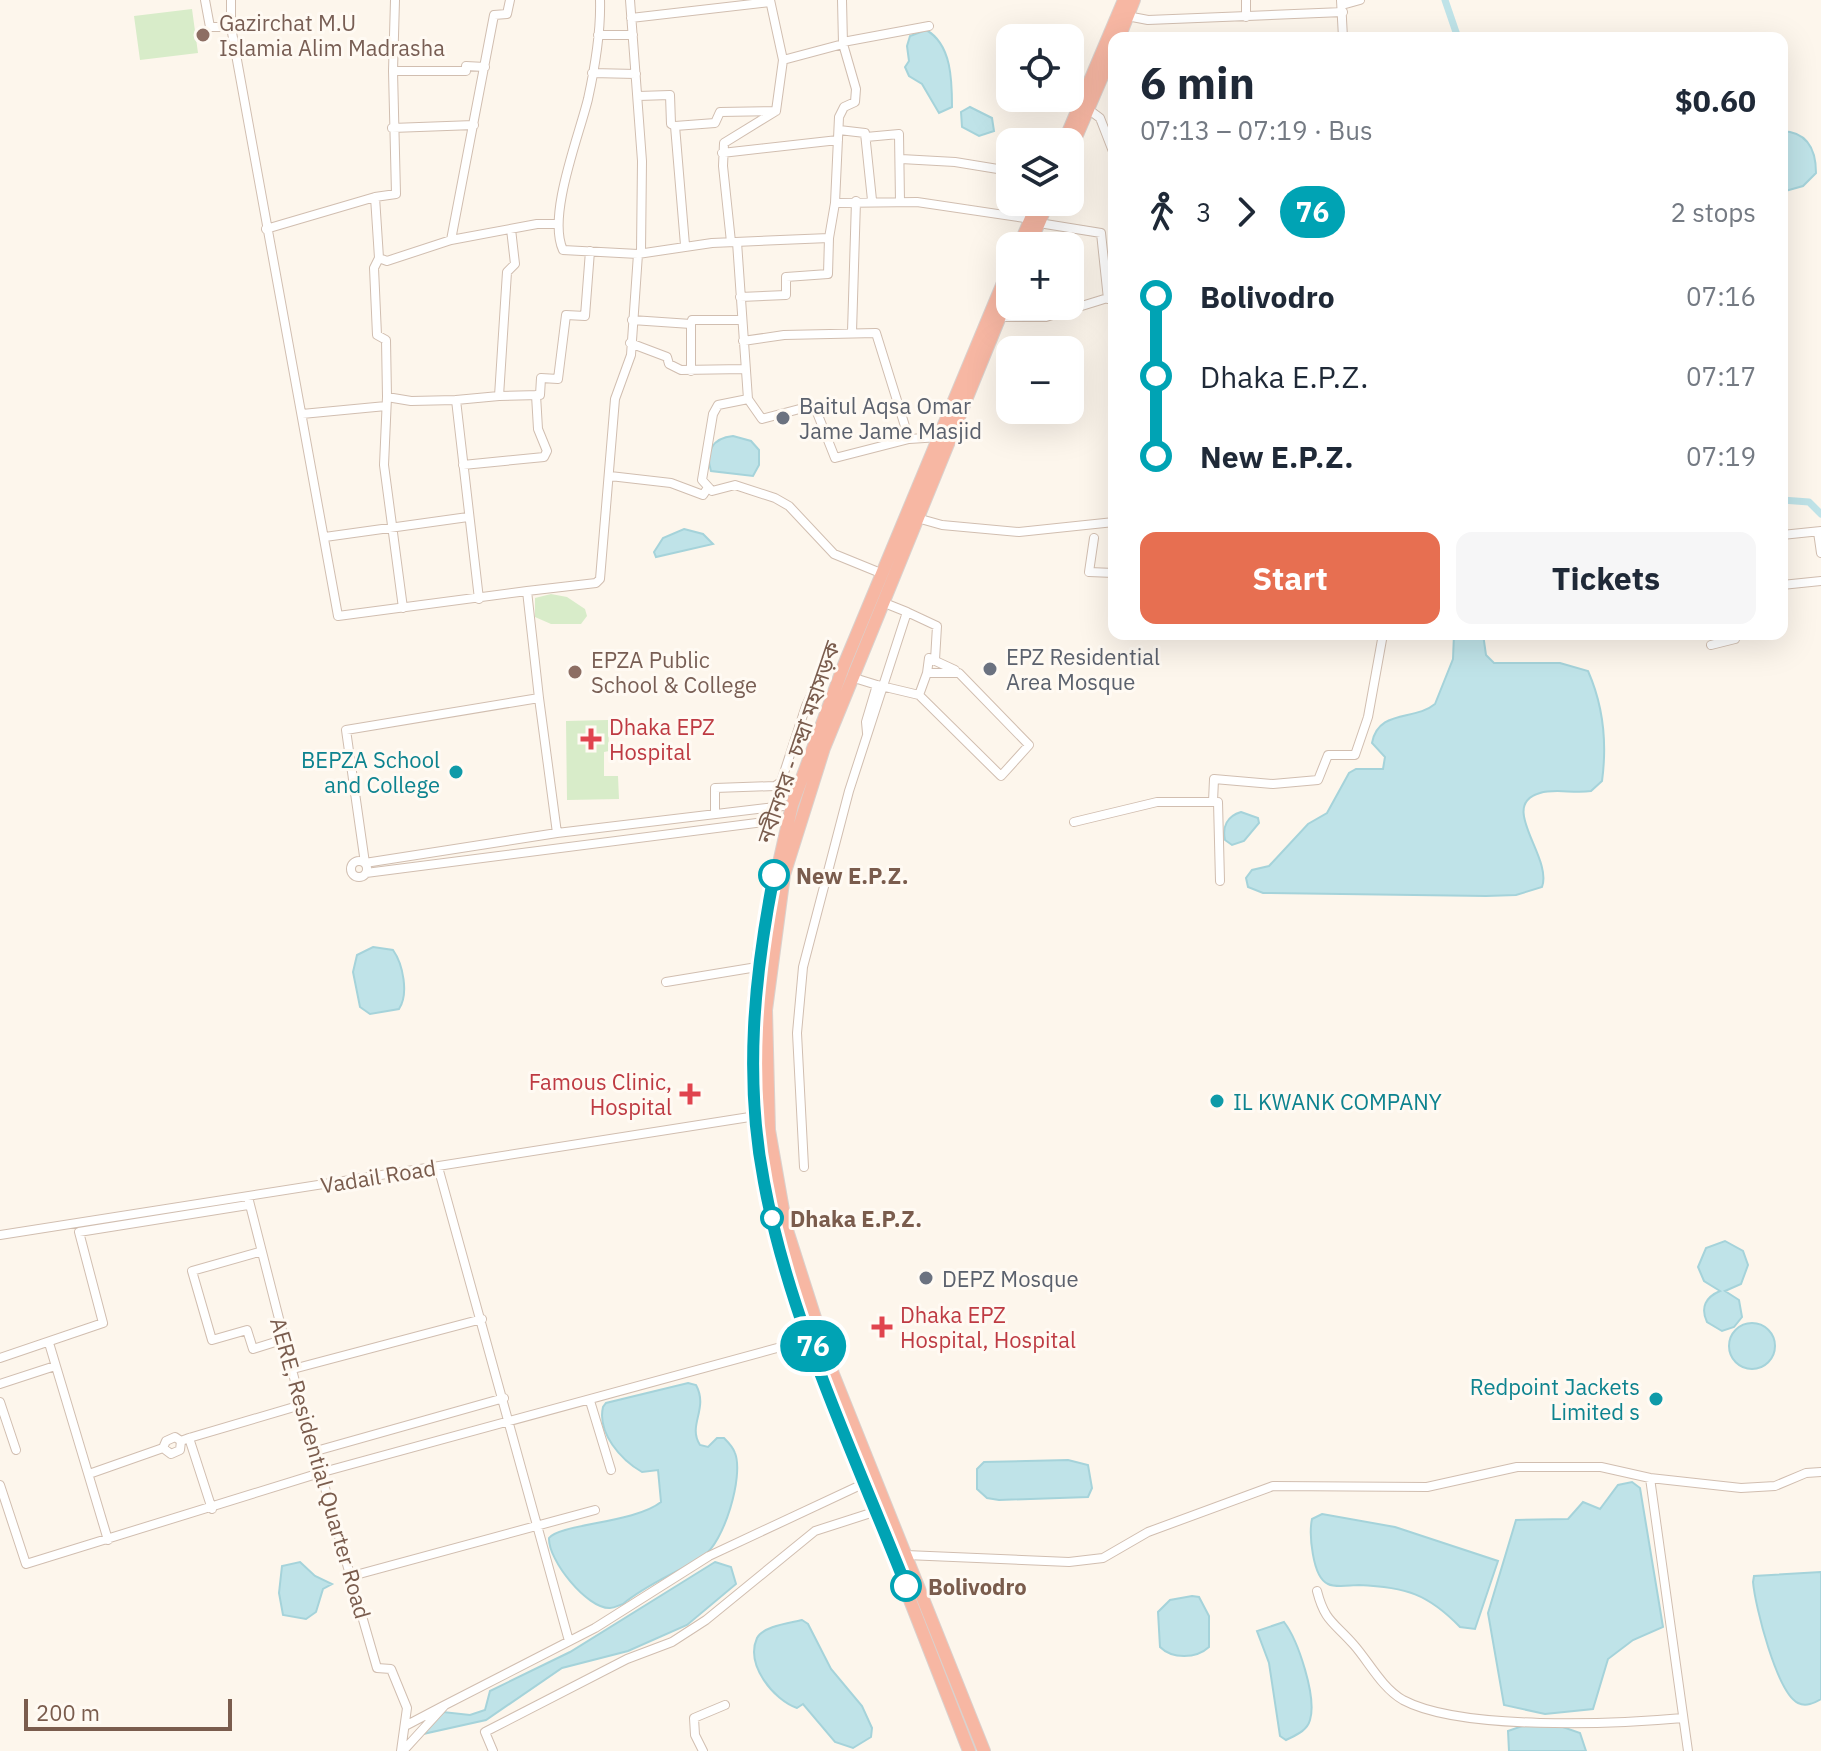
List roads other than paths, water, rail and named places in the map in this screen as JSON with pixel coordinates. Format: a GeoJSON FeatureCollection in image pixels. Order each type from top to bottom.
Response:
{"type":"FeatureCollection","features":[{"type":"Feature","properties":{"kind":"highway"},"geometry":{"type":"LineString","coordinates":[[1110,32],[1124,0]]}},
{"type":"Feature","properties":{"kind":"highway"},"geometry":{"type":"LineString","coordinates":[[1121,32],[1134,0]]}},
{"type":"Feature","properties":{"kind":"highway"},"geometry":{"type":"LineString","coordinates":[[1070,128],[1108,38]]}},
{"type":"Feature","properties":{"kind":"highway"},"geometry":{"type":"LineString","coordinates":[[1080,128],[1108,63]]}},
{"type":"Feature","properties":{"kind":"highway"},"geometry":{"type":"LineString","coordinates":[[1032,232],[1036,216]]}},
{"type":"Feature","properties":{"kind":"highway"},"geometry":{"type":"LineString","coordinates":[[1028,232],[1038,216]]}},
{"type":"Feature","properties":{"kind":"highway","name":"নবীনগর - চন্দ্রা মহাসড়ক"},"geometry":{"type":"LineString","coordinates":[[969,1751],[810,1339],[773,1222],[763,1181],[753,1053],[757,967],[792,805],[996,300]]}},
{"type":"Feature","properties":{"kind":"highway","name":"নবীনগর - চন্দ্রা মহাসড়ক"},"geometry":{"type":"LineString","coordinates":[[984,1751],[849,1417],[786,1227],[769,1130],[766,1010],[784,875],[797,829],[851,677],[998,320]]}},
{"type":"Feature","properties":{"kind":"street"},"geometry":{"type":"LineString","coordinates":[[205,0],[210,27],[231,27]]}},
{"type":"Feature","properties":{"kind":"street"},"geometry":{"type":"LineString","coordinates":[[231,0],[231,27],[266,229],[338,616],[479,599],[600,579],[615,399],[631,355],[639,253],[642,161],[630,0]]}},
{"type":"Feature","properties":{"kind":"street"},"geometry":{"type":"LineString","coordinates":[[266,229],[375,197],[396,194],[392,128],[395,0]]}},
{"type":"Feature","properties":{"kind":"street"},"geometry":{"type":"LineString","coordinates":[[451,240],[494,15],[507,14],[510,0]]}},
{"type":"Feature","properties":{"kind":"street"},"geometry":{"type":"LineString","coordinates":[[600,0],[592,73],[558,224],[563,250],[639,253],[685,245],[829,238]]}},
{"type":"Feature","properties":{"kind":"street"},"geometry":{"type":"LineString","coordinates":[[740,297],[787,295],[786,277],[828,274],[842,111],[855,102],[856,96],[843,43],[842,0]]}},
{"type":"Feature","properties":{"kind":"street"},"geometry":{"type":"LineString","coordinates":[[1246,0],[1246,17]]}},
{"type":"Feature","properties":{"kind":"street"},"geometry":{"type":"LineString","coordinates":[[1127,16],[1148,20],[1246,17],[1342,6],[1360,0]]}},
{"type":"Feature","properties":{"kind":"street"},"geometry":{"type":"LineString","coordinates":[[631,18],[770,1],[783,60],[776,111]]}},
{"type":"Feature","properties":{"kind":"street"},"geometry":{"type":"LineString","coordinates":[[1342,6],[1343,32]]}},
{"type":"Feature","properties":{"kind":"street"},"geometry":{"type":"LineString","coordinates":[[783,60],[843,43],[929,26]]}},
{"type":"Feature","properties":{"kind":"street"},"geometry":{"type":"LineString","coordinates":[[598,35],[633,35]]}},
{"type":"Feature","properties":{"kind":"street"},"geometry":{"type":"LineString","coordinates":[[393,71],[466,71],[466,66],[485,67]]}},
{"type":"Feature","properties":{"kind":"street"},"geometry":{"type":"LineString","coordinates":[[592,73],[636,74]]}},
{"type":"Feature","properties":{"kind":"street"},"geometry":{"type":"LineString","coordinates":[[638,96],[670,95],[685,245]]}},
{"type":"Feature","properties":{"kind":"street"},"geometry":{"type":"LineString","coordinates":[[1088,109],[1100,118],[1108,139]]}},
{"type":"Feature","properties":{"kind":"street"},"geometry":{"type":"LineString","coordinates":[[675,126],[715,123],[720,112],[776,111]]}},
{"type":"Feature","properties":{"kind":"street"},"geometry":{"type":"LineString","coordinates":[[776,111],[724,143],[722,153],[740,297],[748,399],[762,419],[811,406],[816,410],[835,458],[909,439],[940,437]]}},
{"type":"Feature","properties":{"kind":"street"},"geometry":{"type":"LineString","coordinates":[[392,128],[474,125]]}},
{"type":"Feature","properties":{"kind":"street"},"geometry":{"type":"LineString","coordinates":[[722,153],[863,132],[872,200]]}},
{"type":"Feature","properties":{"kind":"street"},"geometry":{"type":"LineString","coordinates":[[866,137],[899,134],[900,202]]}},
{"type":"Feature","properties":{"kind":"street"},"geometry":{"type":"LineString","coordinates":[[901,159],[955,162],[996,169]]}},
{"type":"Feature","properties":{"kind":"street"},"geometry":{"type":"LineString","coordinates":[[375,197],[379,258],[374,268],[377,335],[386,340],[384,465],[403,608]]}},
{"type":"Feature","properties":{"kind":"street"},"geometry":{"type":"LineString","coordinates":[[835,203],[872,200],[975,208],[1101,233],[1108,278]]}},
{"type":"Feature","properties":{"kind":"street"},"geometry":{"type":"LineString","coordinates":[[852,332],[856,201]]}},
{"type":"Feature","properties":{"kind":"street"},"geometry":{"type":"LineString","coordinates":[[379,258],[396,260],[451,240],[558,224]]}},
{"type":"Feature","properties":{"kind":"street"},"geometry":{"type":"LineString","coordinates":[[499,396],[507,272],[515,264],[511,229]]}},
{"type":"Feature","properties":{"kind":"street"},"geometry":{"type":"LineString","coordinates":[[302,414],[387,402],[540,394],[541,378],[558,377],[566,315],[584,318],[590,251]]}},
{"type":"Feature","properties":{"kind":"street"},"geometry":{"type":"LineString","coordinates":[[1084,306],[1108,299]]}},
{"type":"Feature","properties":{"kind":"street"},"geometry":{"type":"LineString","coordinates":[[632,320],[691,324]]}},
{"type":"Feature","properties":{"kind":"street"},"geometry":{"type":"LineString","coordinates":[[691,371],[692,320],[741,320]]}},
{"type":"Feature","properties":{"kind":"street"},"geometry":{"type":"LineString","coordinates":[[743,341],[852,332],[879,336],[909,439]]}},
{"type":"Feature","properties":{"kind":"street"},"geometry":{"type":"LineString","coordinates":[[630,343],[667,357],[673,367],[691,371],[745,369]]}},
{"type":"Feature","properties":{"kind":"street"},"geometry":{"type":"LineString","coordinates":[[463,465],[544,457],[547,451],[538,429],[536,395]]}},
{"type":"Feature","properties":{"kind":"street"},"geometry":{"type":"LineString","coordinates":[[610,476],[671,483],[696,495],[703,495],[707,489],[703,472],[713,414],[718,405],[748,399]]}},
{"type":"Feature","properties":{"kind":"street"},"geometry":{"type":"LineString","coordinates":[[456,400],[479,599]]}},
{"type":"Feature","properties":{"kind":"street"},"geometry":{"type":"LineString","coordinates":[[707,489],[719,492],[726,486],[735,485],[775,498],[789,506],[834,554],[883,575]]}},
{"type":"Feature","properties":{"kind":"street"},"geometry":{"type":"LineString","coordinates":[[325,537],[468,517]]}},
{"type":"Feature","properties":{"kind":"street"},"geometry":{"type":"LineString","coordinates":[[917,518],[942,525],[1019,532],[1108,523]]}},
{"type":"Feature","properties":{"kind":"street"},"geometry":{"type":"LineString","coordinates":[[1788,535],[1820,532],[1821,553]]}},
{"type":"Feature","properties":{"kind":"street"},"geometry":{"type":"LineString","coordinates":[[1094,538],[1089,572],[1108,573]]}},
{"type":"Feature","properties":{"kind":"street"},"geometry":{"type":"LineString","coordinates":[[1788,584],[1821,581]]}},
{"type":"Feature","properties":{"kind":"street"},"geometry":{"type":"LineString","coordinates":[[527,591],[557,833]]}},
{"type":"Feature","properties":{"kind":"street"},"geometry":{"type":"LineString","coordinates":[[882,602],[937,626],[935,660]]}},
{"type":"Feature","properties":{"kind":"street"},"geometry":{"type":"LineString","coordinates":[[804,1167],[797,1033],[803,967],[867,737],[866,722],[907,612]]}},
{"type":"Feature","properties":{"kind":"street"},"geometry":{"type":"LineString","coordinates":[[1213,802],[1214,779],[1273,784],[1318,780],[1328,755],[1355,755],[1368,717],[1382,640]]}},
{"type":"Feature","properties":{"kind":"street"},"geometry":{"type":"LineString","coordinates":[[1711,645],[1731,640]]}},
{"type":"Feature","properties":{"kind":"street"},"geometry":{"type":"LineString","coordinates":[[851,677],[919,695],[1001,776],[1029,745],[978,688],[935,660],[929,658],[919,695]]}},
{"type":"Feature","properties":{"kind":"street"},"geometry":{"type":"LineString","coordinates":[[715,814],[715,788],[775,786],[781,782],[806,706],[827,661]]}},
{"type":"Feature","properties":{"kind":"street"},"geometry":{"type":"LineString","coordinates":[[927,673],[959,673]]}},
{"type":"Feature","properties":{"kind":"street"},"geometry":{"type":"LineString","coordinates":[[366,873],[346,730],[539,698]]}},
{"type":"Feature","properties":{"kind":"street"},"geometry":{"type":"LineString","coordinates":[[1074,822],[1157,802],[1218,802],[1220,881]]}},
{"type":"Feature","properties":{"kind":"street"},"geometry":{"type":"LineString","coordinates":[[788,819],[366,873],[358,877],[351,871],[354,862],[365,863],[557,833],[792,805]]}},
{"type":"Feature","properties":{"kind":"street"},"geometry":{"type":"LineString","coordinates":[[666,982],[757,967]]}},
{"type":"Feature","properties":{"kind":"street","name":"Vadail Road"},"geometry":{"type":"LineString","coordinates":[[0,1235],[248,1201],[756,1116]]}},
{"type":"Feature","properties":{"kind":"street"},"geometry":{"type":"LineString","coordinates":[[438,1167],[511,1422],[569,1641]]}},
{"type":"Feature","properties":{"kind":"street"},"geometry":{"type":"LineString","coordinates":[[0,1358],[103,1323],[79,1232],[248,1201]]}},
{"type":"Feature","properties":{"kind":"street","name":"AERE, Residential Quarter Road"},"geometry":{"type":"LineString","coordinates":[[248,1201],[301,1405],[323,1472],[377,1668],[391,1669],[407,1708],[402,1751]]}},
{"type":"Feature","properties":{"kind":"street"},"geometry":{"type":"LineString","coordinates":[[259,1252],[192,1271],[212,1340],[247,1330],[253,1349],[285,1339]]}},
{"type":"Feature","properties":{"kind":"street"},"geometry":{"type":"LineString","coordinates":[[293,1369],[482,1319]]}},
{"type":"Feature","properties":{"kind":"street"},"geometry":{"type":"LineString","coordinates":[[0,1485],[26,1564],[212,1509],[323,1472],[810,1339]]}},
{"type":"Feature","properties":{"kind":"street"},"geometry":{"type":"LineString","coordinates":[[49,1343],[108,1540]]}},
{"type":"Feature","properties":{"kind":"street"},"geometry":{"type":"LineString","coordinates":[[0,1384],[55,1366]]}},
{"type":"Feature","properties":{"kind":"street"},"geometry":{"type":"LineString","coordinates":[[316,1451],[504,1398]]}},
{"type":"Feature","properties":{"kind":"street"},"geometry":{"type":"LineString","coordinates":[[590,1401],[611,1470]]}},
{"type":"Feature","properties":{"kind":"street"},"geometry":{"type":"LineString","coordinates":[[0,1402],[16,1450]]}},
{"type":"Feature","properties":{"kind":"street"},"geometry":{"type":"LineString","coordinates":[[89,1474],[163,1448],[171,1454],[180,1450],[185,1440],[301,1405]]}},
{"type":"Feature","properties":{"kind":"street"},"geometry":{"type":"LineString","coordinates":[[185,1440],[212,1509]]}},
{"type":"Feature","properties":{"kind":"street"},"geometry":{"type":"LineString","coordinates":[[906,1555],[1069,1562],[1103,1558],[1148,1532],[1273,1486],[1427,1487],[1517,1467],[1601,1467],[1650,1478],[1741,1488],[1775,1486],[1806,1473],[1821,1472]]}},
{"type":"Feature","properties":{"kind":"street"},"geometry":{"type":"LineString","coordinates":[[1650,1478],[1688,1751]]}},
{"type":"Feature","properties":{"kind":"street"},"geometry":{"type":"LineString","coordinates":[[407,1725],[569,1641],[709,1556],[865,1483]]}},
{"type":"Feature","properties":{"kind":"street"},"geometry":{"type":"LineString","coordinates":[[352,1576],[595,1510]]}},
{"type":"Feature","properties":{"kind":"street"},"geometry":{"type":"LineString","coordinates":[[493,1751],[485,1732],[627,1659],[672,1642],[706,1620],[815,1531],[877,1511]]}},
{"type":"Feature","properties":{"kind":"street"},"geometry":{"type":"LineString","coordinates":[[1317,1591],[1323,1615],[1354,1645],[1389,1688],[1402,1699],[1437,1712],[1540,1722],[1683,1718]]}},
{"type":"Feature","properties":{"kind":"street","name":"AERE, Residential Quarter Road"},"geometry":{"type":"LineString","coordinates":[[402,1751],[445,1705]]}},
{"type":"Feature","properties":{"kind":"street"},"geometry":{"type":"LineString","coordinates":[[703,1751],[695,1735],[694,1718],[725,1705]]}},
{"type":"Feature","properties":{"kind":"water"},"geometry":{"type":"Polygon","coordinates":[[[926,30],[941,44],[951,75],[952,107],[939,113],[922,84],[909,76],[905,67],[909,61],[907,46],[910,36],[926,30]]]}},
{"type":"Feature","properties":{"kind":"water"},"geometry":{"type":"Polygon","coordinates":[[[970,107],[992,118],[994,131],[979,136],[962,127],[961,112],[970,107]]]}},
{"type":"Feature","properties":{"kind":"water"},"geometry":{"type":"Polygon","coordinates":[[[1788,132],[1804,139],[1814,157],[1816,173],[1803,186],[1788,190],[1788,132]]]}},
{"type":"Feature","properties":{"kind":"water"},"geometry":{"type":"Polygon","coordinates":[[[733,436],[751,441],[759,450],[759,465],[753,476],[711,471],[709,458],[712,447],[720,440],[733,436]]]}},
{"type":"Feature","properties":{"kind":"water"},"geometry":{"type":"Polygon","coordinates":[[[684,529],[703,534],[713,544],[656,557],[654,552],[663,538],[684,529]]]}},
{"type":"Feature","properties":{"kind":"water"},"geometry":{"type":"Polygon","coordinates":[[[1454,640],[1484,640],[1486,655],[1494,663],[1560,663],[1588,671],[1602,725],[1602,781],[1591,791],[1552,791],[1528,799],[1524,809],[1525,820],[1540,861],[1542,887],[1516,895],[1486,896],[1263,893],[1248,887],[1246,878],[1252,870],[1269,866],[1308,824],[1327,813],[1349,773],[1356,769],[1383,769],[1385,757],[1372,743],[1376,732],[1389,720],[1435,704],[1453,659],[1454,640]]]}},
{"type":"Feature","properties":{"kind":"water"},"geometry":{"type":"Polygon","coordinates":[[[1241,812],[1258,818],[1259,823],[1244,841],[1232,845],[1225,840],[1225,826],[1232,816],[1241,812]]]}},
{"type":"Feature","properties":{"kind":"water"},"geometry":{"type":"Polygon","coordinates":[[[373,947],[393,950],[400,963],[404,995],[399,1009],[370,1014],[360,1007],[353,972],[357,955],[373,947]]]}},
{"type":"Feature","properties":{"kind":"water"},"geometry":{"type":"Polygon","coordinates":[[[1725,1241],[1743,1251],[1748,1265],[1741,1284],[1725,1291],[1739,1300],[1742,1317],[1734,1327],[1722,1331],[1707,1322],[1704,1312],[1708,1299],[1720,1291],[1704,1281],[1698,1267],[1706,1248],[1725,1241]]]}},
{"type":"Feature","properties":{"kind":"water"},"geometry":{"type":"Polygon","coordinates":[[[1752,1323],[1769,1329],[1775,1346],[1769,1363],[1752,1369],[1735,1363],[1729,1346],[1735,1329],[1752,1323]]]}},
{"type":"Feature","properties":{"kind":"water"},"geometry":{"type":"Polygon","coordinates":[[[688,1383],[696,1385],[699,1394],[696,1431],[700,1445],[708,1447],[717,1438],[724,1438],[735,1453],[737,1477],[725,1524],[711,1549],[703,1556],[623,1604],[612,1608],[601,1606],[570,1582],[555,1558],[549,1538],[567,1529],[634,1515],[661,1502],[658,1470],[642,1472],[612,1445],[604,1426],[603,1407],[606,1403],[688,1383]]]}},
{"type":"Feature","properties":{"kind":"water"},"geometry":{"type":"Polygon","coordinates":[[[1068,1460],[1088,1465],[1092,1488],[1088,1497],[999,1500],[987,1498],[977,1489],[977,1469],[984,1462],[1068,1460]]]}},
{"type":"Feature","properties":{"kind":"water"},"geometry":{"type":"Polygon","coordinates":[[[1632,1482],[1640,1488],[1663,1627],[1633,1640],[1608,1659],[1593,1709],[1545,1714],[1504,1705],[1488,1613],[1516,1520],[1568,1519],[1583,1502],[1600,1509],[1618,1485],[1632,1482]]]}},
{"type":"Feature","properties":{"kind":"water"},"geometry":{"type":"Polygon","coordinates":[[[1322,1514],[1395,1527],[1498,1561],[1475,1629],[1460,1627],[1437,1607],[1403,1590],[1328,1584],[1318,1573],[1311,1534],[1312,1519],[1322,1514]]]}},
{"type":"Feature","properties":{"kind":"water"},"geometry":{"type":"Polygon","coordinates":[[[300,1562],[315,1576],[332,1584],[323,1589],[316,1612],[306,1619],[283,1615],[279,1593],[282,1566],[300,1562]]]}},
{"type":"Feature","properties":{"kind":"water"},"geometry":{"type":"Polygon","coordinates":[[[715,1562],[731,1567],[736,1584],[687,1625],[628,1651],[562,1668],[486,1720],[423,1734],[443,1712],[470,1715],[485,1710],[490,1691],[570,1652],[715,1562]]]}},
{"type":"Feature","properties":{"kind":"water"},"geometry":{"type":"Polygon","coordinates":[[[1821,1572],[1821,1699],[1804,1705],[1790,1696],[1775,1667],[1753,1582],[1754,1576],[1821,1572]]]}},
{"type":"Feature","properties":{"kind":"water"},"geometry":{"type":"Polygon","coordinates":[[[1199,1597],[1209,1616],[1209,1647],[1198,1654],[1171,1654],[1160,1647],[1158,1612],[1170,1600],[1199,1597]]]}},
{"type":"Feature","properties":{"kind":"water"},"geometry":{"type":"Polygon","coordinates":[[[802,1620],[808,1624],[831,1669],[862,1706],[872,1728],[871,1737],[853,1748],[835,1742],[803,1704],[797,1708],[779,1697],[758,1670],[754,1648],[760,1634],[802,1620]]]}},
{"type":"Feature","properties":{"kind":"water"},"geometry":{"type":"Polygon","coordinates":[[[1284,1622],[1305,1669],[1311,1698],[1310,1720],[1306,1727],[1286,1740],[1280,1736],[1269,1663],[1257,1631],[1284,1622]]]}},
{"type":"Feature","properties":{"kind":"water"},"geometry":{"type":"Polygon","coordinates":[[[1528,1724],[1557,1725],[1580,1733],[1586,1751],[1509,1751],[1508,1731],[1528,1724]]]}},
{"type":"Feature","properties":{"kind":"waterway"},"geometry":{"type":"LineString","coordinates":[[1445,0],[1456,32]]}},
{"type":"Feature","properties":{"kind":"waterway"},"geometry":{"type":"LineString","coordinates":[[1788,500],[1809,502],[1821,514]]}},
{"type":"Feature","properties":{"kind":"place","name":"Gazirchat M.U Islamia Alim Madrasha"},"geometry":{"type":"Point","coordinates":[203,35]}},
{"type":"Feature","properties":{"kind":"place","name":"Baitul Aqsa Omar Jame Jame Masjid"},"geometry":{"type":"Point","coordinates":[783,418]}},
{"type":"Feature","properties":{"kind":"place","name":"EPZ Residential Area Mosque"},"geometry":{"type":"Point","coordinates":[990,669]}},
{"type":"Feature","properties":{"kind":"place","name":"EPZA Public School & College"},"geometry":{"type":"Point","coordinates":[575,672]}},
{"type":"Feature","properties":{"kind":"place","name":"Dhaka EPZ Hospital"},"geometry":{"type":"Point","coordinates":[591,739]}},
{"type":"Feature","properties":{"kind":"place","name":"BEPZA School and College"},"geometry":{"type":"Point","coordinates":[456,772]}},
{"type":"Feature","properties":{"kind":"place","name":"New E.P.Z."},"geometry":{"type":"Point","coordinates":[774,875]}},
{"type":"Feature","properties":{"kind":"place","name":"Famous Clinic, Hospital"},"geometry":{"type":"Point","coordinates":[690,1094]}},
{"type":"Feature","properties":{"kind":"place","name":"IL KWANK COMPANY"},"geometry":{"type":"Point","coordinates":[1217,1101]}},
{"type":"Feature","properties":{"kind":"place","name":"Dhaka E.P.Z."},"geometry":{"type":"Point","coordinates":[772,1218]}},
{"type":"Feature","properties":{"kind":"place","name":"DEPZ Mosque"},"geometry":{"type":"Point","coordinates":[926,1278]}},
{"type":"Feature","properties":{"kind":"place","name":"Dhaka EPZ Hospital, Hospital"},"geometry":{"type":"Point","coordinates":[882,1327]}},
{"type":"Feature","properties":{"kind":"place","name":"Redpoint Jackets Limited s"},"geometry":{"type":"Point","coordinates":[1656,1399]}},
{"type":"Feature","properties":{"kind":"place","name":"Bolivodro"},"geometry":{"type":"Point","coordinates":[906,1586]}}]}
